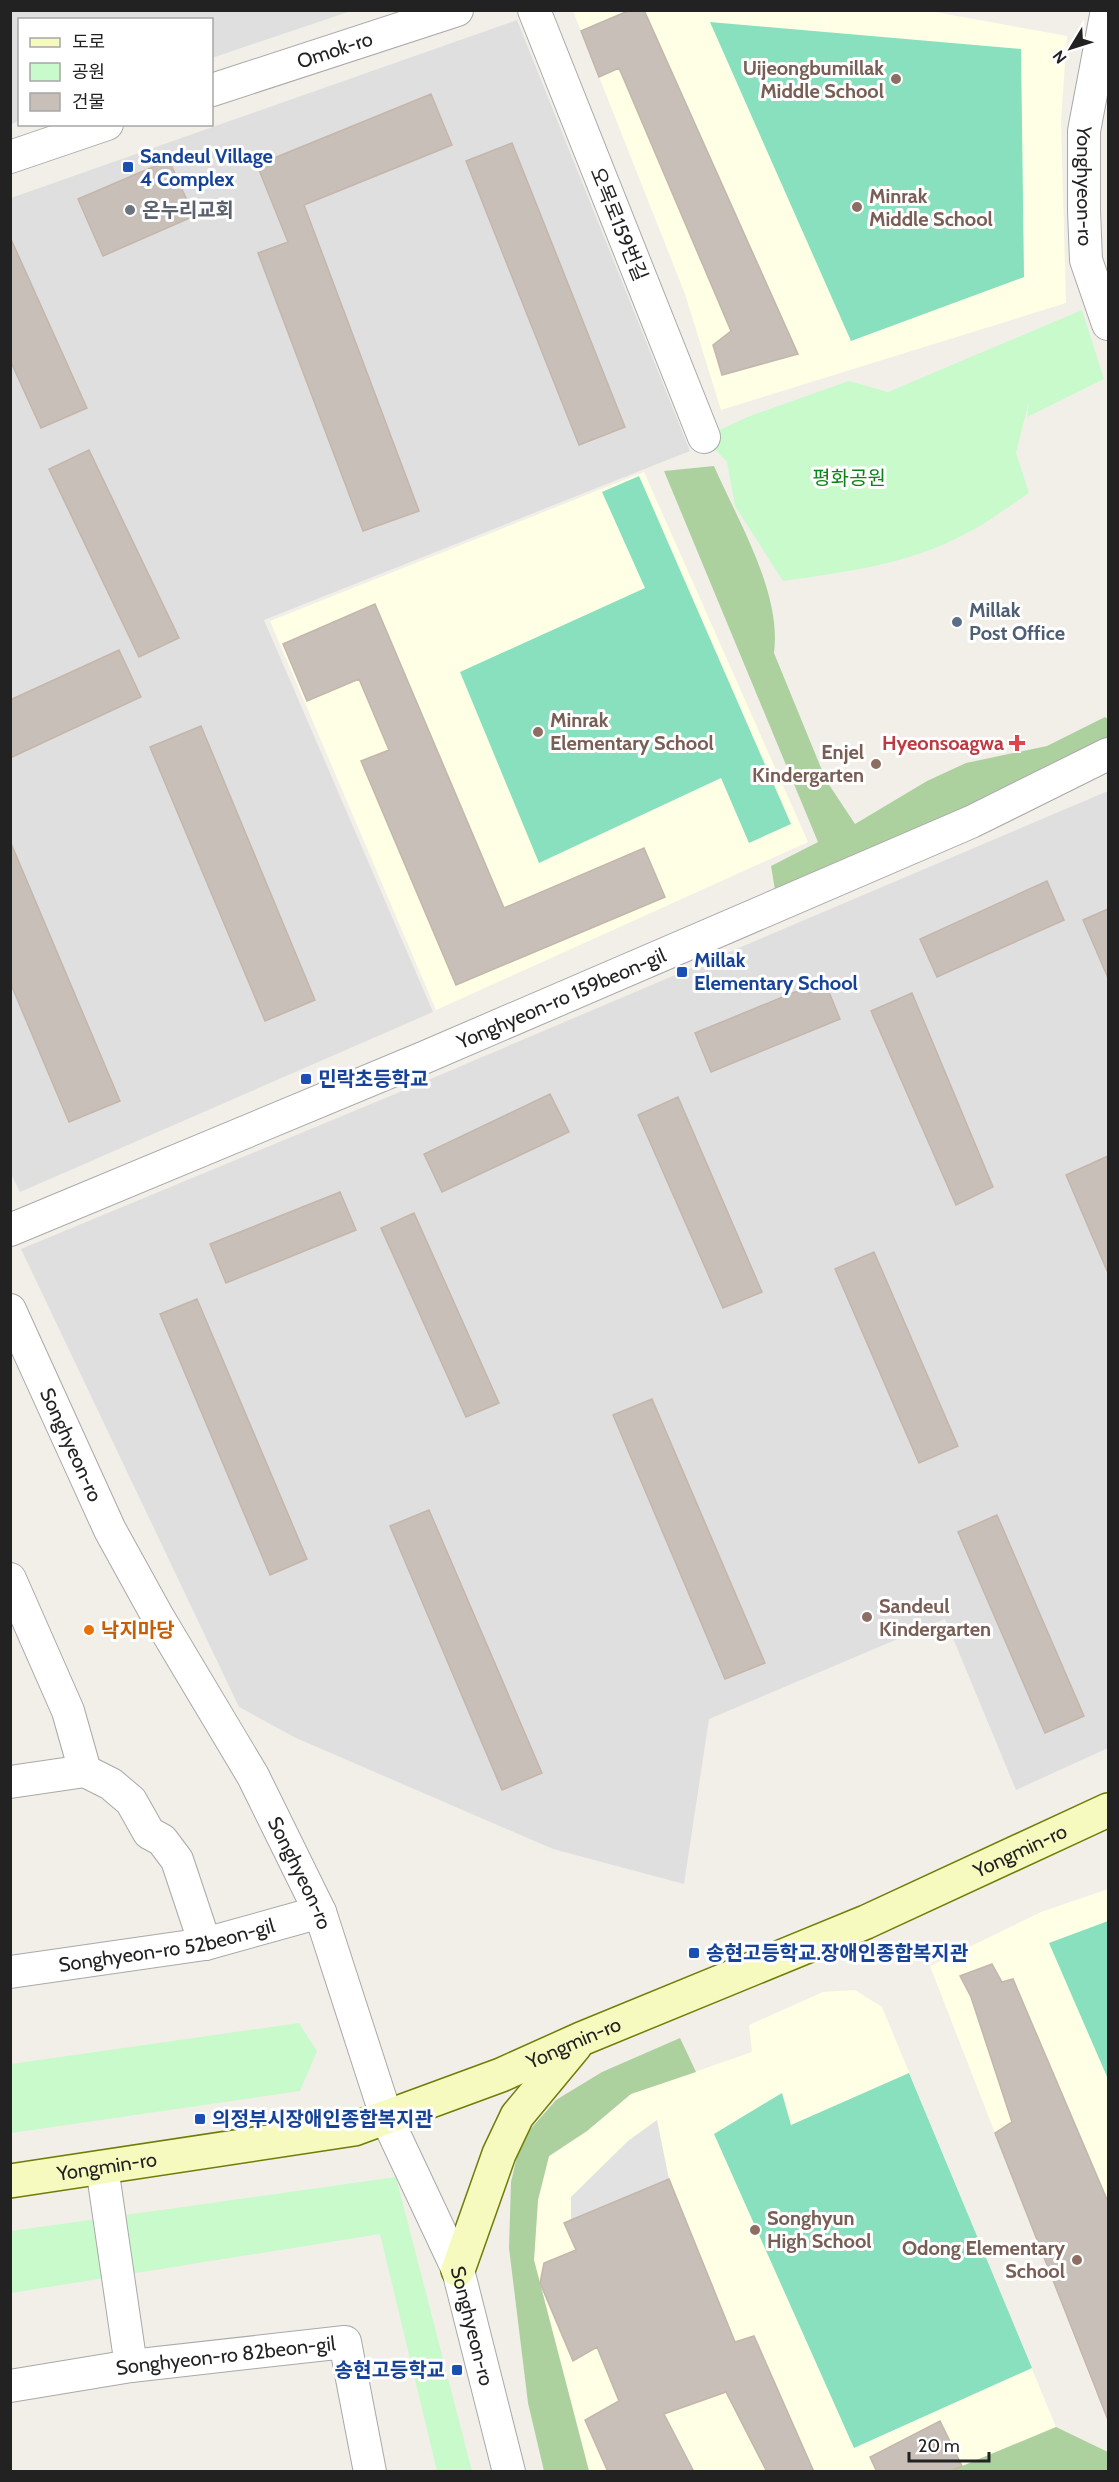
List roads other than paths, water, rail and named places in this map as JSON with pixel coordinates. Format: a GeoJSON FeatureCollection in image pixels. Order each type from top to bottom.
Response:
{"type":"FeatureCollection","features":[{"type":"Feature","properties":{"kind":"main road","name":"Yongmin-ro"},"geometry":{"type":"LineString","coordinates":[[10,2181],[354,2129],[387,2119],[501,2075],[581,2039],[866,1922],[1108,1810]]}},
{"type":"Feature","properties":{"kind":"main road"},"geometry":{"type":"LineString","coordinates":[[458,2270],[499,2154],[517,2116],[581,2039]]}},
{"type":"Feature","properties":{"kind":"street","name":"Omok-ro"},"geometry":{"type":"LineString","coordinates":[[213,90],[457,10]]}},
{"type":"Feature","properties":{"kind":"street","name":"오목로159번길"},"geometry":{"type":"LineString","coordinates":[[534,10],[704,437]]}},
{"type":"Feature","properties":{"kind":"street","name":"Yonghyeon-ro"},"geometry":{"type":"LineString","coordinates":[[1107,10],[1083,131],[1086,260],[1108,324]]}},
{"type":"Feature","properties":{"kind":"street"},"geometry":{"type":"LineString","coordinates":[[10,157],[101,126]]}},
{"type":"Feature","properties":{"kind":"street","name":"Yonghyeon-ro 159beon-gil"},"geometry":{"type":"LineString","coordinates":[[10,1230],[412,1063],[971,822],[1108,754]]}},
{"type":"Feature","properties":{"kind":"street","name":"Songhyeon-ro"},"geometry":{"type":"LineString","coordinates":[[10,1310],[110,1530],[164,1627],[253,1776],[320,1912],[387,2119],[458,2270],[509,2472]]}},
{"type":"Feature","properties":{"kind":"street"},"geometry":{"type":"LineString","coordinates":[[13,1596],[69,1711],[85,1771]]}},
{"type":"Feature","properties":{"kind":"street"},"geometry":{"type":"LineString","coordinates":[[10,1782],[85,1771],[111,1784],[131,1801],[149,1833],[162,1840],[177,1860],[205,1944]]}},
{"type":"Feature","properties":{"kind":"street","name":"Songhyeon-ro 52beon-gil"},"geometry":{"type":"LineString","coordinates":[[10,1972],[205,1944],[320,1912]]}},
{"type":"Feature","properties":{"kind":"street"},"geometry":{"type":"LineString","coordinates":[[102,2167],[130,2366]]}},
{"type":"Feature","properties":{"kind":"street","name":"Songhyeon-ro 82beon-gil"},"geometry":{"type":"LineString","coordinates":[[10,2386],[130,2366],[345,2342],[370,2472]]}},
{"type":"Feature","properties":{"kind":"place","name":"Uijeongbumillak Middle School"},"geometry":{"type":"Point","coordinates":[896,79]}},
{"type":"Feature","properties":{"kind":"place","name":"Sandeul Village 4 Complex"},"geometry":{"type":"Point","coordinates":[128,167]}},
{"type":"Feature","properties":{"kind":"place","name":"Minrak Middle School"},"geometry":{"type":"Point","coordinates":[857,207]}},
{"type":"Feature","properties":{"kind":"place","name":"온누리교회"},"geometry":{"type":"Point","coordinates":[130,210]}},
{"type":"Feature","properties":{"kind":"place","name":"Millak Post Office"},"geometry":{"type":"Point","coordinates":[957,622]}},
{"type":"Feature","properties":{"kind":"place","name":"Minrak Elementary School"},"geometry":{"type":"Point","coordinates":[538,732]}},
{"type":"Feature","properties":{"kind":"place","name":"Hyeonsoagwa"},"geometry":{"type":"Point","coordinates":[1017,743]}},
{"type":"Feature","properties":{"kind":"place","name":"Enjel Kindergarten"},"geometry":{"type":"Point","coordinates":[876,764]}},
{"type":"Feature","properties":{"kind":"place","name":"Millak Elementary School"},"geometry":{"type":"Point","coordinates":[682,972]}},
{"type":"Feature","properties":{"kind":"place","name":"민락초등학교"},"geometry":{"type":"Point","coordinates":[306,1079]}},
{"type":"Feature","properties":{"kind":"place","name":"Sandeul Kindergarten"},"geometry":{"type":"Point","coordinates":[867,1617]}},
{"type":"Feature","properties":{"kind":"place","name":"낙지마당"},"geometry":{"type":"Point","coordinates":[89,1630]}},
{"type":"Feature","properties":{"kind":"place","name":"송현고등학교.장애인종합복지관"},"geometry":{"type":"Point","coordinates":[694,1953]}},
{"type":"Feature","properties":{"kind":"place","name":"의정부시장애인종합복지관"},"geometry":{"type":"Point","coordinates":[200,2119]}},
{"type":"Feature","properties":{"kind":"place","name":"Songhyun High School"},"geometry":{"type":"Point","coordinates":[755,2230]}},
{"type":"Feature","properties":{"kind":"place","name":"Odong Elementary School"},"geometry":{"type":"Point","coordinates":[1077,2260]}},
{"type":"Feature","properties":{"kind":"place","name":"송현고등학교"},"geometry":{"type":"Point","coordinates":[457,2370]}},
{"type":"Feature","properties":{"kind":"park label","name":"평화공원"},"geometry":{"type":"Point","coordinates":[849,478]}}]}
